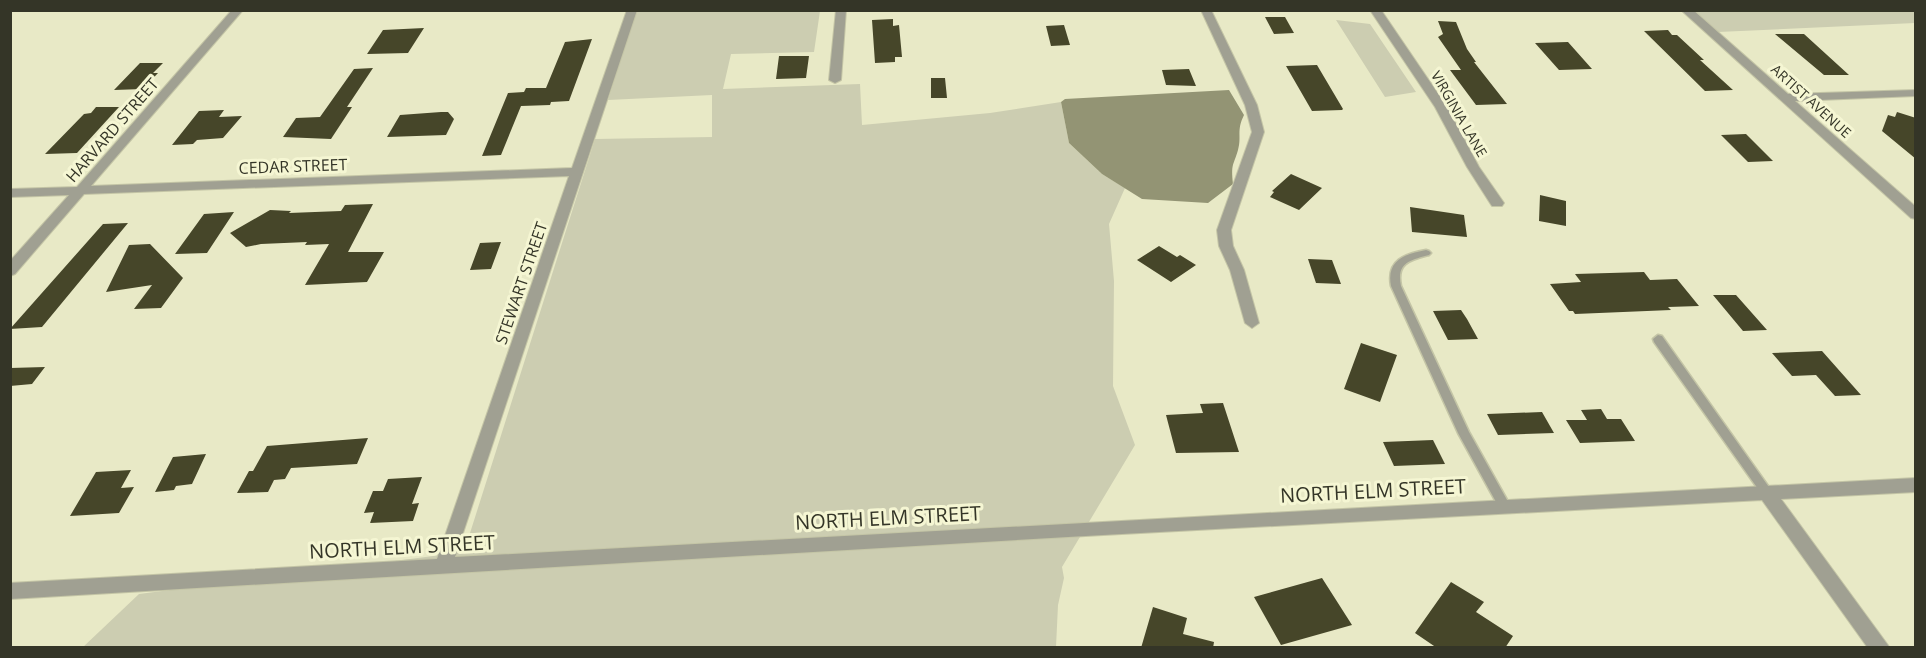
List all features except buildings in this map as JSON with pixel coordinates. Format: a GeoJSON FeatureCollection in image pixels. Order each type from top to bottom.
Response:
{"type":"FeatureCollection","features":[{"type":"Feature","properties":{"kind":"street","name":"HARVARD STREET"},"geometry":{"type":"LineString","coordinates":[[10,271],[238,10]]}},
{"type":"Feature","properties":{"kind":"street","name":"STEWART STREET"},"geometry":{"type":"LineString","coordinates":[[443,567],[632,10]]}},
{"type":"Feature","properties":{"kind":"street"},"geometry":{"type":"LineString","coordinates":[[835,80],[841,10]]}},
{"type":"Feature","properties":{"kind":"street"},"geometry":{"type":"LineString","coordinates":[[1206,10],[1251,105],[1258,132],[1224,230],[1226,246],[1237,270],[1252,323]]}},
{"type":"Feature","properties":{"kind":"street","name":"VIRGINIA LANE"},"geometry":{"type":"LineString","coordinates":[[1375,10],[1441,107],[1473,167],[1497,203]]}},
{"type":"Feature","properties":{"kind":"street","name":"ARTIST AVENUE"},"geometry":{"type":"LineString","coordinates":[[1686,10],[1916,215]]}},
{"type":"Feature","properties":{"kind":"street"},"geometry":{"type":"LineString","coordinates":[[1785,98],[1916,93]]}},
{"type":"Feature","properties":{"kind":"street","name":"CEDAR STREET"},"geometry":{"type":"LineString","coordinates":[[10,193],[577,172]]}},
{"type":"Feature","properties":{"kind":"street","name":"NORTH ELM STREET"},"geometry":{"type":"LineString","coordinates":[[10,591],[1103,528],[1916,485]]}},
{"type":"Feature","properties":{"kind":"street"},"geometry":{"type":"LineString","coordinates":[[1767,493],[1880,648]]}},
{"type":"Feature","properties":{"kind":"lane"},"geometry":{"type":"LineString","coordinates":[[1426,253],[1411,255],[1402,261],[1395,271],[1396,286],[1464,433],[1505,507]]}},
{"type":"Feature","properties":{"kind":"lane"},"geometry":{"type":"LineString","coordinates":[[1658,339],[1767,493]]}},
{"type":"Feature","properties":{"kind":"shaded area"},"geometry":{"type":"Polygon","coordinates":[[[636,11],[820,11],[814,52],[731,54],[723,89],[860,84],[862,125],[990,113],[1061,102],[1069,143],[1102,174],[1125,188],[1109,224],[1114,281],[1113,386],[1135,445],[1062,567],[1064,578],[1058,605],[1056,647],[82,648],[139,594],[464,552],[595,139],[712,137],[712,95],[608,100],[636,11]]]}},
{"type":"Feature","properties":{"kind":"shaded area"},"geometry":{"type":"Polygon","coordinates":[[[1692,11],[1915,11],[1915,23],[1718,32],[1692,11]]]}},
{"type":"Feature","properties":{"kind":"shaded area"},"geometry":{"type":"Polygon","coordinates":[[[1336,20],[1370,24],[1416,92],[1385,97],[1336,20]]]}},
{"type":"Feature","properties":{"kind":"shaded area"},"geometry":{"type":"Polygon","coordinates":[[[1229,90],[1244,115],[1232,168],[1233,184],[1208,203],[1142,199],[1102,174],[1069,143],[1061,102],[1065,99],[1229,90]]]}}]}
